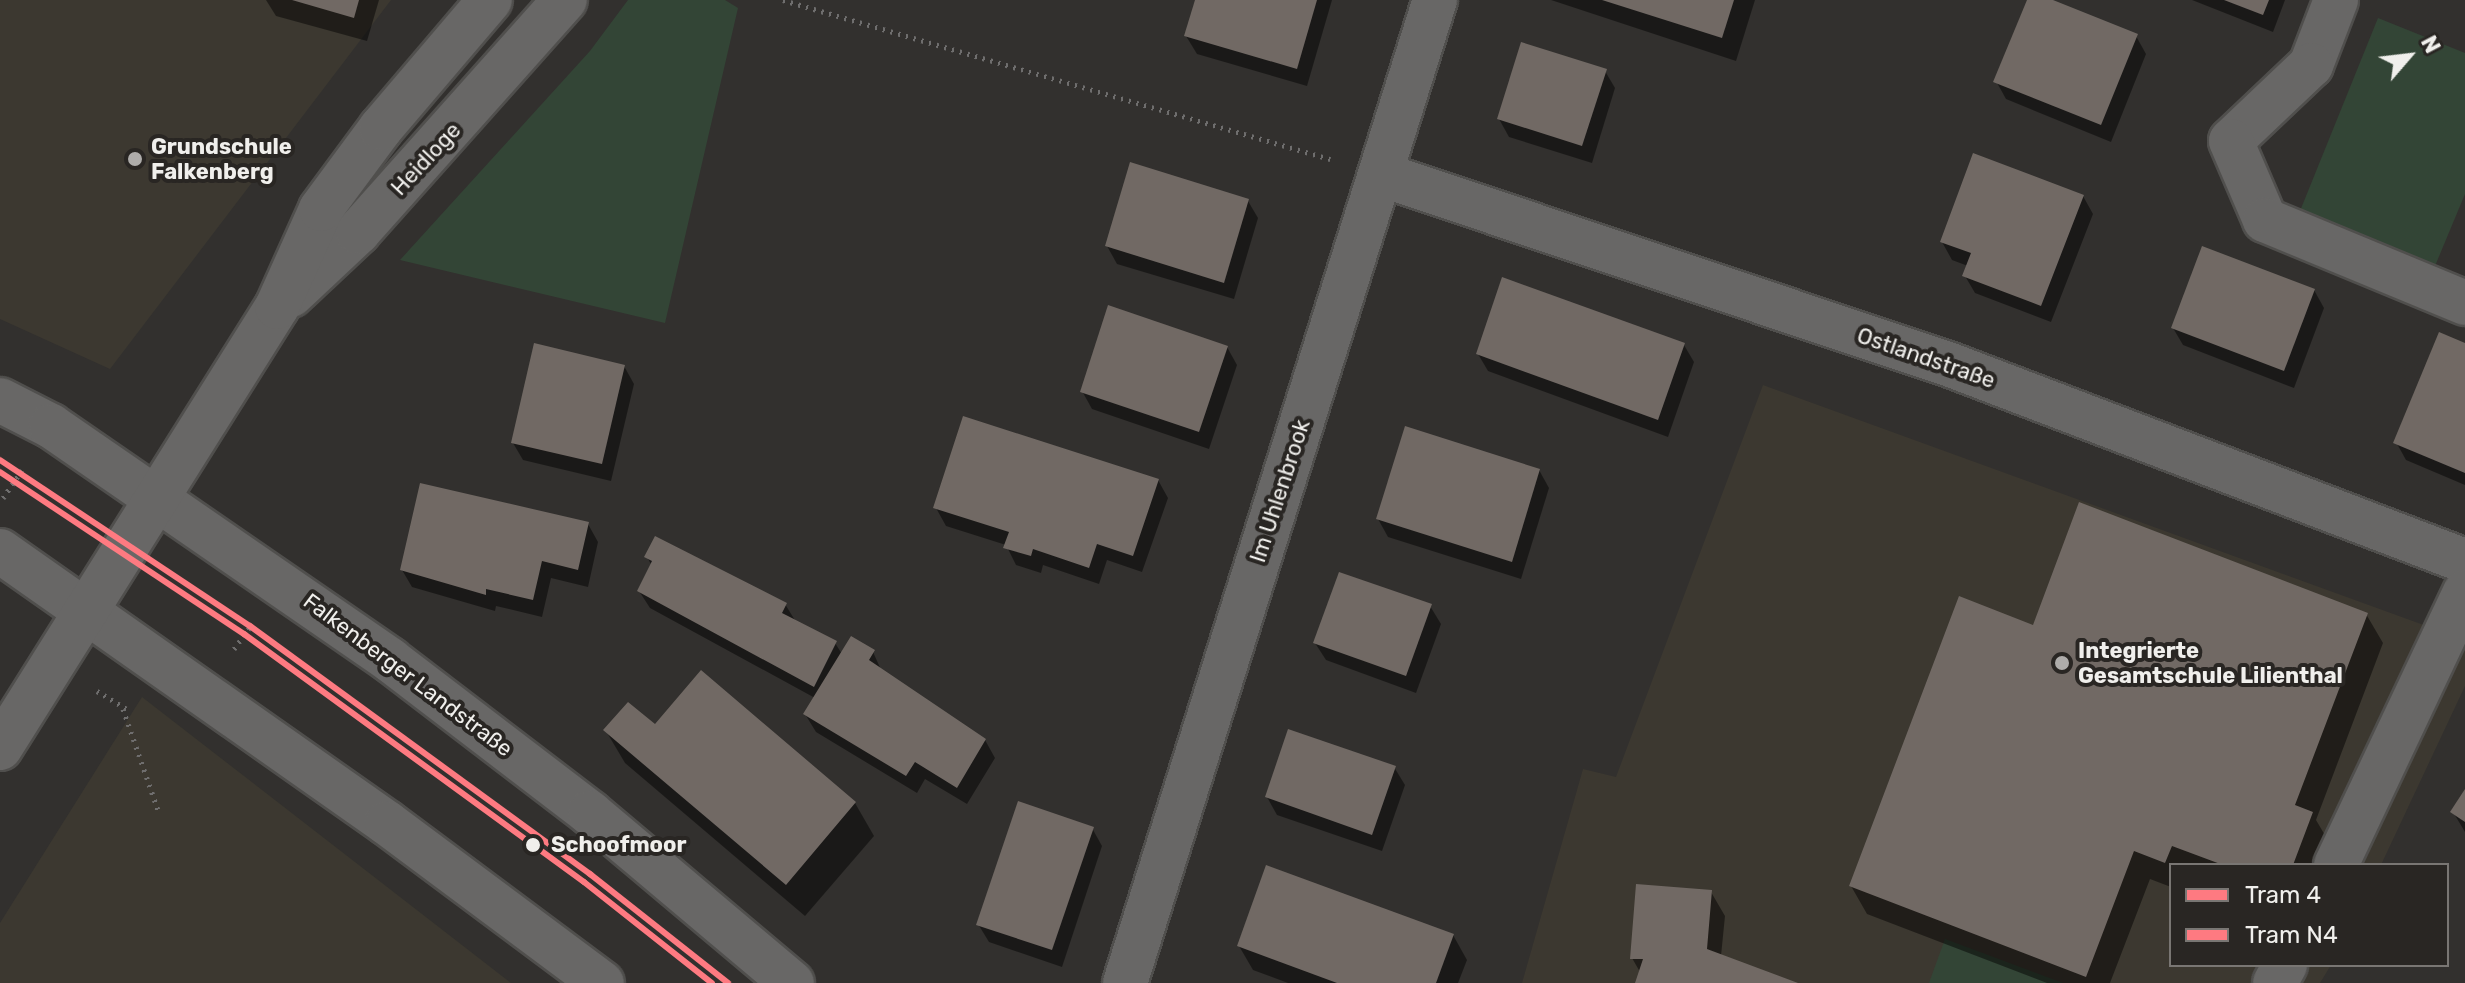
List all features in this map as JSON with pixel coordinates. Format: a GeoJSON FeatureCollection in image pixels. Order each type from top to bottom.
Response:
{"type":"FeatureCollection","features":[{"type":"Feature","properties":{"kind":"street","name":"Heidloge"},"geometry":{"type":"LineString","coordinates":[[0,748],[155,496],[277,307],[321,209],[381,128],[490,0]]}},
{"type":"Feature","properties":{"kind":"street","name":"Heidloge"},"geometry":{"type":"LineString","coordinates":[[277,307],[358,232],[565,0]]}},
{"type":"Feature","properties":{"kind":"street","name":"Im Uhlenbrook"},"geometry":{"type":"LineString","coordinates":[[1125,983],[1435,0]]}},
{"type":"Feature","properties":{"kind":"street"},"geometry":{"type":"LineString","coordinates":[[2336,0],[2311,65],[2231,141],[2265,220],[2465,303]]}},
{"type":"Feature","properties":{"kind":"street","name":"Ostlandstraße"},"geometry":{"type":"LineString","coordinates":[[1380,174],[1948,364],[2465,561]]}},
{"type":"Feature","properties":{"kind":"street","name":"Falkenberger Landstraße"},"geometry":{"type":"LineString","coordinates":[[0,400],[51,426],[281,581],[496,739],[792,983]]}},
{"type":"Feature","properties":{"kind":"street"},"geometry":{"type":"LineString","coordinates":[[0,551],[387,823],[602,983]]}},
{"type":"Feature","properties":{"kind":"street"},"geometry":{"type":"LineString","coordinates":[[2337,863],[2465,592]]}},
{"type":"Feature","properties":{"kind":"path"},"geometry":{"type":"LineString","coordinates":[[783,0],[1380,174]]}},
{"type":"Feature","properties":{"kind":"path"},"geometry":{"type":"LineString","coordinates":[[0,502],[28,461]]}},
{"type":"Feature","properties":{"kind":"path"},"geometry":{"type":"LineString","coordinates":[[229,657],[259,613]]}},
{"type":"Feature","properties":{"kind":"path"},"geometry":{"type":"LineString","coordinates":[[123,709],[158,810]]}},
{"type":"Feature","properties":{"kind":"shaded area","name":"Grundschule Falkenberg"},"geometry":{"type":"Polygon","coordinates":[[[0,0],[391,0],[110,369],[0,319],[0,0]]]}},
{"type":"Feature","properties":{"kind":"shaded area","name":"Integrierte Gesamtschule Lilienthal"},"geometry":{"type":"Polygon","coordinates":[[[1763,385],[2465,640],[2465,686],[2382,863],[2169,863],[2169,967],[2330,967],[2320,983],[1522,983],[1583,769],[1616,777],[1763,385]]]}},
{"type":"Feature","properties":{"kind":"shaded area"},"geometry":{"type":"Polygon","coordinates":[[[142,697],[511,983],[0,983],[0,923],[142,697]]]}},
{"type":"Feature","properties":{"kind":"green space"},"geometry":{"type":"Polygon","coordinates":[[[628,0],[725,0],[738,8],[665,323],[400,260],[590,51],[628,0]]]}},
{"type":"Feature","properties":{"kind":"green space"},"geometry":{"type":"Polygon","coordinates":[[[2378,18],[2465,53],[2465,194],[2435,266],[2300,211],[2378,18]]]}},
{"type":"Feature","properties":{"kind":"green space"},"geometry":{"type":"Polygon","coordinates":[[[1945,939],[2063,983],[1929,983],[1945,939]]]}},
{"type":"Feature","properties":{"kind":"building"},"geometry":{"type":"Polygon","coordinates":[[[292,0],[359,0],[354,18],[292,0]]]}},
{"type":"Feature","properties":{"kind":"building"},"geometry":{"type":"Polygon","coordinates":[[[1195,0],[1317,0],[1297,69],[1184,36],[1195,0]]]}},
{"type":"Feature","properties":{"kind":"building"},"geometry":{"type":"Polygon","coordinates":[[[1602,0],[1734,0],[1722,38],[1602,0]]]}},
{"type":"Feature","properties":{"kind":"building"},"geometry":{"type":"Polygon","coordinates":[[[2027,0],[2053,0],[2138,34],[2101,125],[1993,82],[2027,0]]]}},
{"type":"Feature","properties":{"kind":"building"},"geometry":{"type":"Polygon","coordinates":[[[2224,0],[2269,0],[2263,15],[2224,0]]]}},
{"type":"Feature","properties":{"kind":"building"},"geometry":{"type":"Polygon","coordinates":[[[1521,42],[1607,69],[1582,146],[1497,119],[1521,42]]]}},
{"type":"Feature","properties":{"kind":"building"},"geometry":{"type":"Polygon","coordinates":[[[1973,153],[2084,195],[2041,306],[1962,276],[1971,253],[1940,242],[1973,153]]]}},
{"type":"Feature","properties":{"kind":"building"},"geometry":{"type":"Polygon","coordinates":[[[1130,162],[1249,199],[1224,283],[1105,246],[1130,162]]]}},
{"type":"Feature","properties":{"kind":"building"},"geometry":{"type":"Polygon","coordinates":[[[2202,246],[2315,289],[2284,371],[2171,328],[2202,246]]]}},
{"type":"Feature","properties":{"kind":"building"},"geometry":{"type":"Polygon","coordinates":[[[1502,277],[1685,343],[1658,420],[1476,354],[1502,277]]]}},
{"type":"Feature","properties":{"kind":"building"},"geometry":{"type":"Polygon","coordinates":[[[1108,305],[1228,346],[1199,432],[1080,392],[1108,305]]]}},
{"type":"Feature","properties":{"kind":"building"},"geometry":{"type":"Polygon","coordinates":[[[2439,332],[2465,343],[2465,473],[2393,443],[2439,332]]]}},
{"type":"Feature","properties":{"kind":"building"},"geometry":{"type":"Polygon","coordinates":[[[534,343],[625,365],[602,464],[511,443],[534,343]]]}},
{"type":"Feature","properties":{"kind":"building"},"geometry":{"type":"Polygon","coordinates":[[[963,416],[1159,479],[1133,556],[1097,544],[1089,568],[1033,549],[1031,556],[1003,548],[1009,532],[933,508],[963,416]]]}},
{"type":"Feature","properties":{"kind":"building"},"geometry":{"type":"Polygon","coordinates":[[[1405,426],[1540,469],[1512,562],[1376,519],[1405,426]]]}},
{"type":"Feature","properties":{"kind":"building"},"geometry":{"type":"Polygon","coordinates":[[[420,483],[589,522],[578,570],[542,561],[533,600],[486,589],[486,595],[400,570],[420,483]]]}},
{"type":"Feature","properties":{"kind":"building"},"geometry":{"type":"Polygon","coordinates":[[[2079,502],[2368,613],[2295,805],[2313,812],[2294,863],[2218,863],[2172,846],[2165,863],[2134,851],[2086,977],[1849,886],[1959,596],[2033,625],[2079,502]]]}},
{"type":"Feature","properties":{"kind":"building"},"geometry":{"type":"Polygon","coordinates":[[[655,536],[787,603],[782,613],[837,641],[814,687],[637,591],[652,561],[644,557],[655,536]]]}},
{"type":"Feature","properties":{"kind":"building"},"geometry":{"type":"Polygon","coordinates":[[[1339,572],[1432,604],[1406,676],[1313,643],[1339,572]]]}},
{"type":"Feature","properties":{"kind":"building"},"geometry":{"type":"Polygon","coordinates":[[[851,636],[875,650],[869,660],[986,739],[957,788],[915,762],[906,776],[803,714],[851,636]]]}},
{"type":"Feature","properties":{"kind":"building"},"geometry":{"type":"Polygon","coordinates":[[[701,670],[856,802],[786,885],[603,730],[628,702],[655,724],[701,670]]]}},
{"type":"Feature","properties":{"kind":"building"},"geometry":{"type":"Polygon","coordinates":[[[1288,729],[1396,766],[1372,835],[1265,797],[1288,729]]]}},
{"type":"Feature","properties":{"kind":"building"},"geometry":{"type":"Polygon","coordinates":[[[2465,789],[2465,822],[2450,812],[2465,789]]]}},
{"type":"Feature","properties":{"kind":"building"},"geometry":{"type":"Polygon","coordinates":[[[1018,801],[1094,827],[1052,950],[976,925],[1018,801]]]}},
{"type":"Feature","properties":{"kind":"building"},"geometry":{"type":"Polygon","coordinates":[[[1266,865],[1454,934],[1436,983],[1337,983],[1237,946],[1266,865]]]}},
{"type":"Feature","properties":{"kind":"building"},"geometry":{"type":"Polygon","coordinates":[[[1636,884],[1712,890],[1707,949],[1798,983],[1635,983],[1643,959],[1630,959],[1636,884]]]}},
{"type":"Feature","properties":{"kind":"tram line","name":"4"},"geometry":{"type":"LineString","coordinates":[[0,460],[250,626],[590,874],[728,983]]}},
{"type":"Feature","properties":{"kind":"tram line","name":"N4"},"geometry":{"type":"LineString","coordinates":[[0,472],[244,634],[584,882],[712,983]]}},
{"type":"Feature","properties":{"kind":"place","name":"Grundschule Falkenberg"},"geometry":{"type":"Point","coordinates":[135,159]}},
{"type":"Feature","properties":{"kind":"place","name":"Integrierte Gesamtschule Lilienthal"},"geometry":{"type":"Point","coordinates":[2062,663]}},
{"type":"Feature","properties":{"kind":"place","name":"Schoofmoor"},"geometry":{"type":"Point","coordinates":[533,845]}}]}
